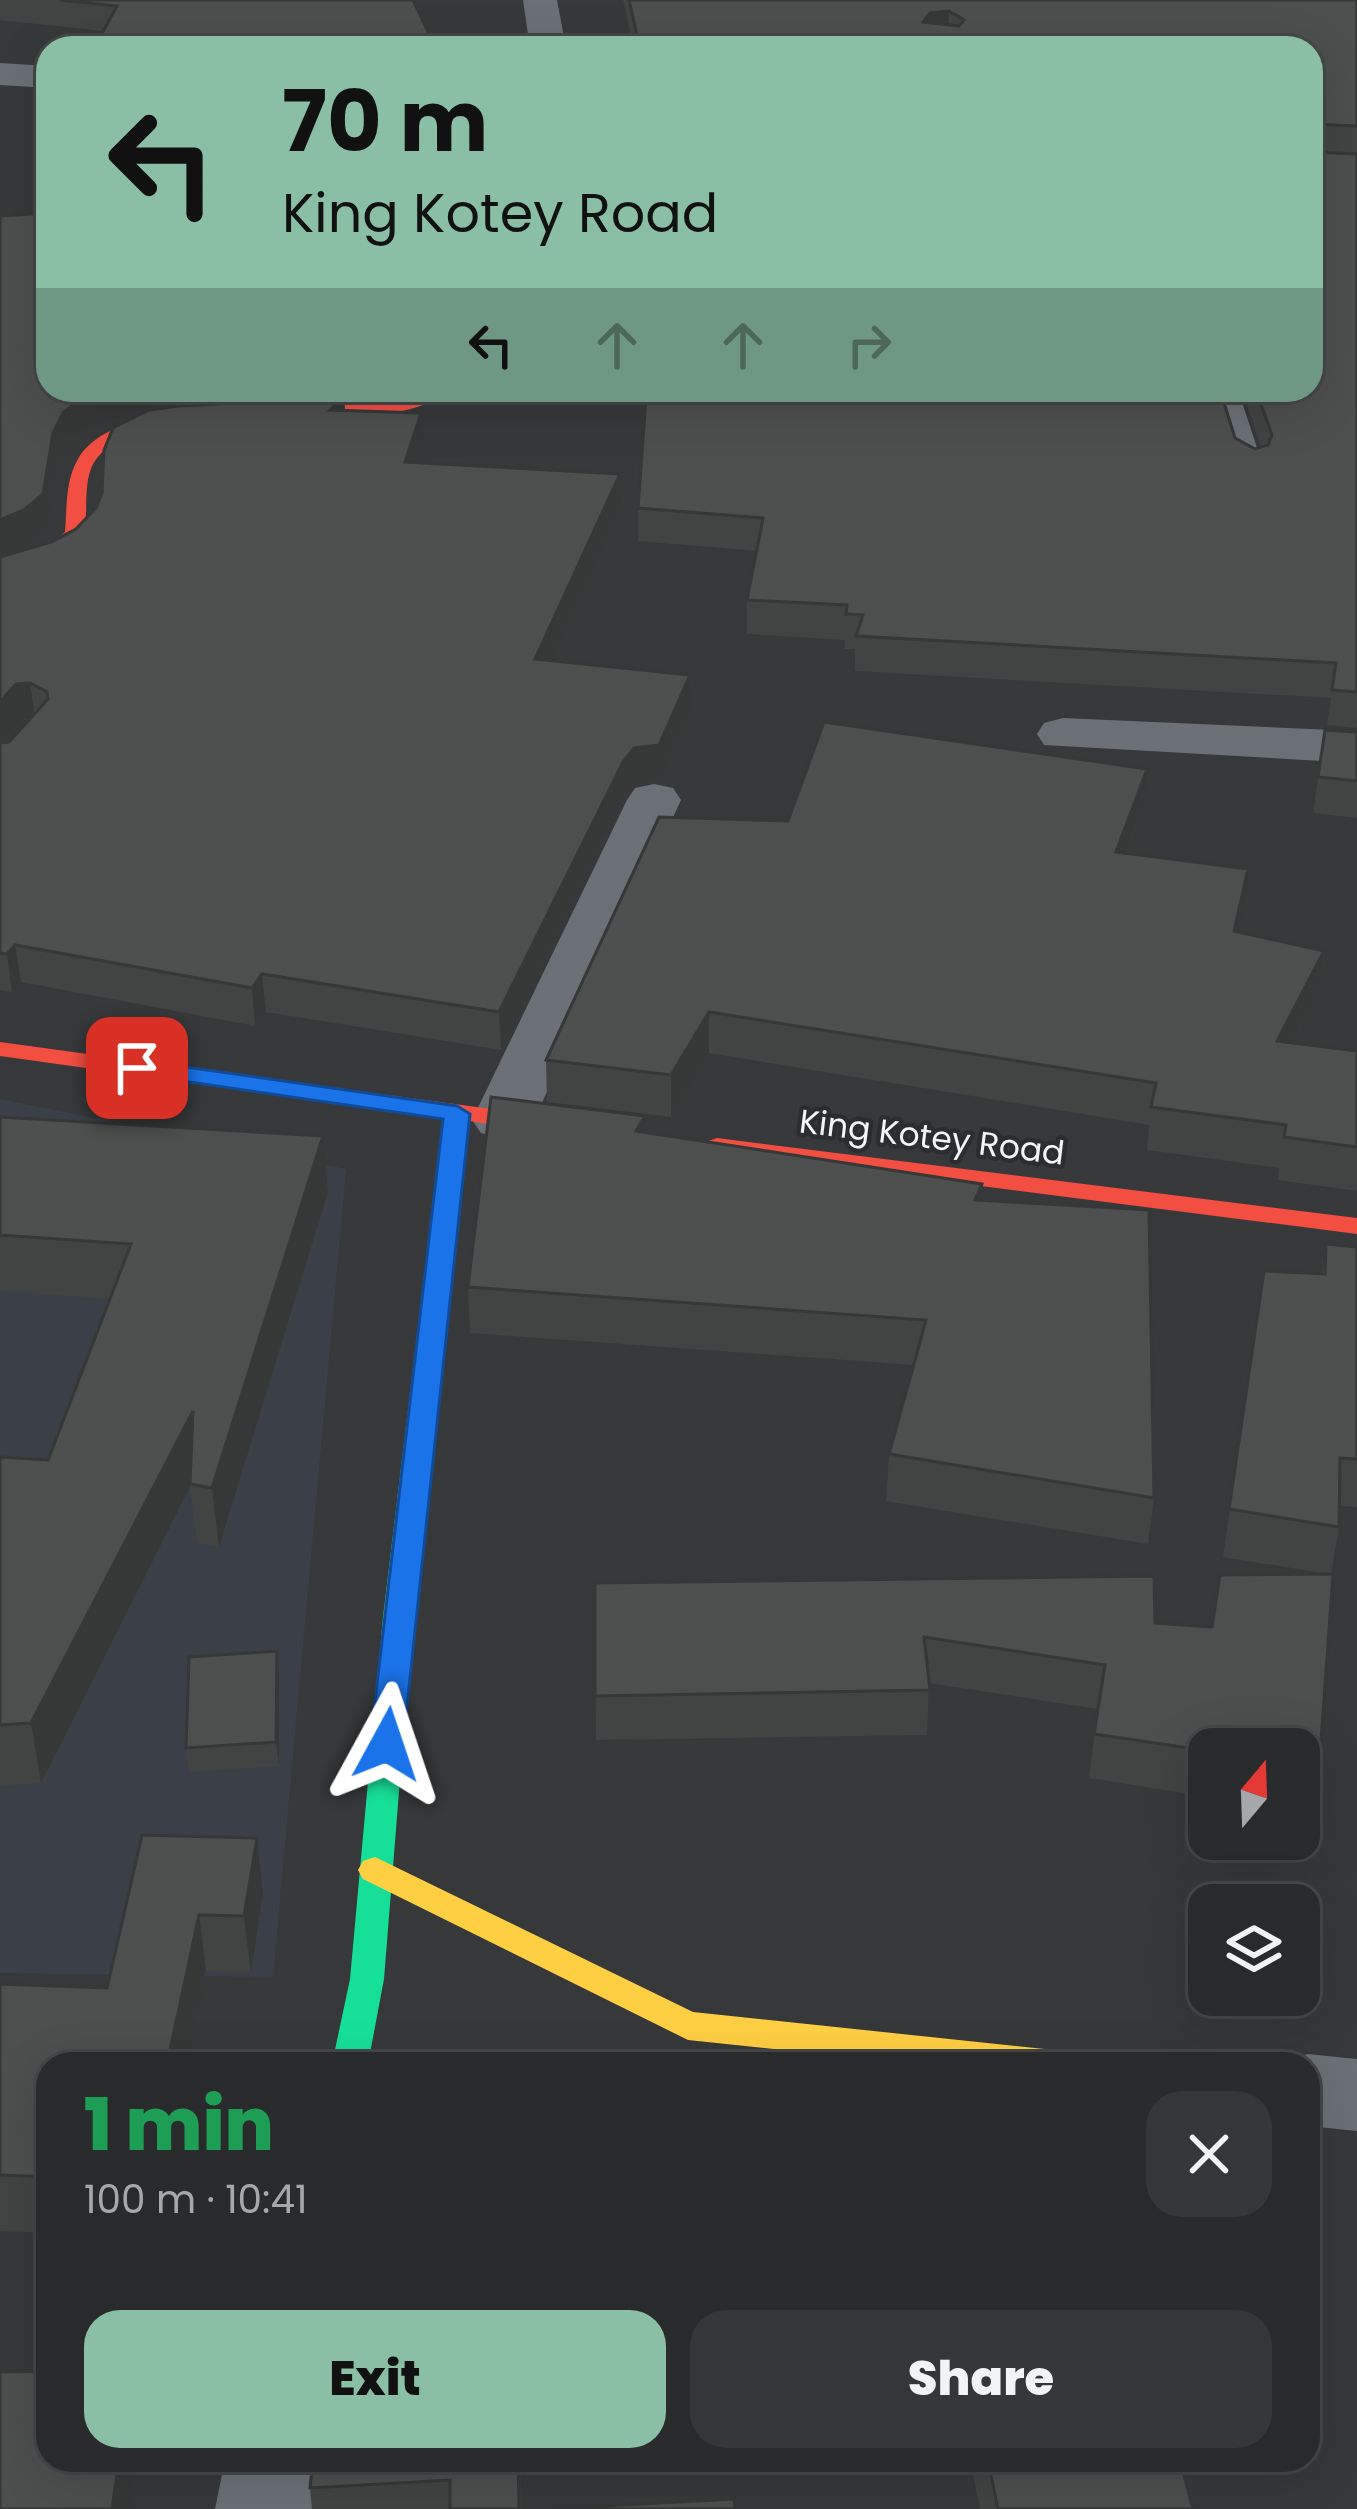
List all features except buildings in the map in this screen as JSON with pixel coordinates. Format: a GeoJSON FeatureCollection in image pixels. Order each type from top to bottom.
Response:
{"type":"FeatureCollection","features":[{"type":"Feature","properties":{"kind":"street"},"geometry":{"type":"LineString","coordinates":[[540,0],[546,36]]}},
{"type":"Feature","properties":{"kind":"street"},"geometry":{"type":"LineString","coordinates":[[0,74],[36,76]]}},
{"type":"Feature","properties":{"kind":"street"},"geometry":{"type":"LineString","coordinates":[[0,573],[48,557],[75,534],[78,491],[90,454],[109,436],[154,423],[384,409],[405,402]]}},
{"type":"Feature","properties":{"kind":"street"},"geometry":{"type":"LineString","coordinates":[[1063,734],[1357,747]]}},
{"type":"Feature","properties":{"kind":"street"},"geometry":{"type":"LineString","coordinates":[[352,2052],[367,1979],[398,1617],[480,1117],[654,800]]}},
{"type":"Feature","properties":{"kind":"street"},"geometry":{"type":"LineString","coordinates":[[0,1048],[598,1132]]}},
{"type":"Feature","properties":{"kind":"street","name":"King Kotey Road"},"geometry":{"type":"LineString","coordinates":[[693,1143],[1357,1226]]}},
{"type":"Feature","properties":{"kind":"street"},"geometry":{"type":"LineString","coordinates":[[375,1870],[695,2045],[827,2052]]}},
{"type":"Feature","properties":{"kind":"street"},"geometry":{"type":"LineString","coordinates":[[1320,2091],[1357,2095]]}},
{"type":"Feature","properties":{"kind":"street"},"geometry":{"type":"LineString","coordinates":[[265,2509],[271,2472]]}},
{"type":"Feature","properties":{"kind":"lane"},"geometry":{"type":"LineString","coordinates":[[1229,402],[1250,469]]}},
{"type":"Feature","properties":{"kind":"shaded area"},"geometry":{"type":"Polygon","coordinates":[[[0,1099],[346,1169],[273,1977],[0,1973],[0,1099]]]}},
{"type":"Feature","properties":{"kind":"traffic: fast"},"geometry":{"type":"LineString","coordinates":[[352,2052],[367,1979],[398,1617],[434,1310]]}},
{"type":"Feature","properties":{"kind":"traffic: slow"},"geometry":{"type":"LineString","coordinates":[[375,1870],[688,2026],[938,2052]]}},
{"type":"Feature","properties":{"kind":"traffic: jam"},"geometry":{"type":"LineString","coordinates":[[0,573],[48,557],[75,534],[82,471],[91,453],[113,436],[184,418],[349,411],[411,402]]}},
{"type":"Feature","properties":{"kind":"traffic: jam"},"geometry":{"type":"LineString","coordinates":[[0,1049],[579,1129]]}},
{"type":"Feature","properties":{"kind":"traffic: jam"},"geometry":{"type":"LineString","coordinates":[[434,1310],[457,1114]]}},
{"type":"Feature","properties":{"kind":"traffic: jam"},"geometry":{"type":"LineString","coordinates":[[717,1146],[1357,1226]]}},
{"type":"Feature","properties":{"kind":"route"},"geometry":{"type":"LineString","coordinates":[[137,1068],[457,1114],[387,1744]]}}]}
